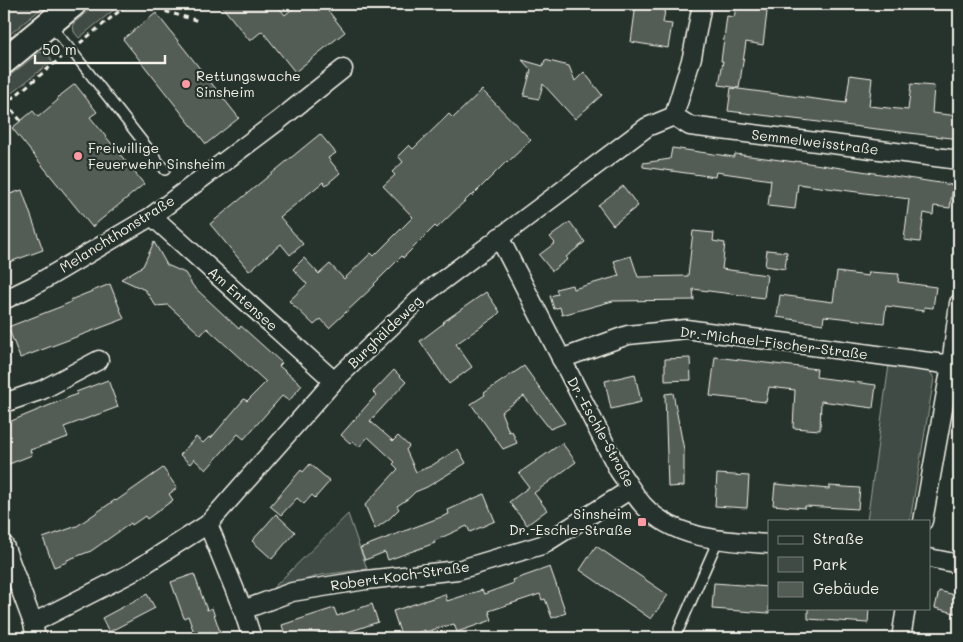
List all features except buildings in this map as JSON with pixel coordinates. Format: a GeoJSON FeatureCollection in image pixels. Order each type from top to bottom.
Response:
{"type":"FeatureCollection","features":[{"type":"Feature","properties":{"kind":"main road"},"geometry":{"type":"LineString","coordinates":[[4,61],[73,4]]}},
{"type":"Feature","properties":{"kind":"street"},"geometry":{"type":"LineString","coordinates":[[674,116],[692,57],[702,4]]}},
{"type":"Feature","properties":{"kind":"street","name":"Melanchthonstraße"},"geometry":{"type":"LineString","coordinates":[[4,300],[33,286],[152,216],[278,121],[343,69]]}},
{"type":"Feature","properties":{"kind":"street","name":"Semmelweisstraße"},"geometry":{"type":"LineString","coordinates":[[674,116],[690,126],[959,160]]}},
{"type":"Feature","properties":{"kind":"street","name":"Burghäldeweg"},"geometry":{"type":"LineString","coordinates":[[35,631],[208,524],[334,381],[427,292],[647,126],[674,116]]}},
{"type":"Feature","properties":{"kind":"street","name":"Am Entensee"},"geometry":{"type":"LineString","coordinates":[[152,216],[334,381]]}},
{"type":"Feature","properties":{"kind":"street","name":"Dr.-Eschle-Straße"},"geometry":{"type":"LineString","coordinates":[[500,237],[618,471],[644,506],[671,528],[718,540],[768,544]]}},
{"type":"Feature","properties":{"kind":"street"},"geometry":{"type":"LineString","coordinates":[[923,520],[955,366],[959,303]]}},
{"type":"Feature","properties":{"kind":"street","name":"Dr.-Michael-Fischer-Straße"},"geometry":{"type":"LineString","coordinates":[[562,359],[628,335],[686,329],[955,366]]}},
{"type":"Feature","properties":{"kind":"street"},"geometry":{"type":"LineString","coordinates":[[4,404],[42,390],[99,360]]}},
{"type":"Feature","properties":{"kind":"street","name":"Robert-Koch-Straße"},"geometry":{"type":"LineString","coordinates":[[243,610],[292,592],[366,580],[458,570],[542,546],[631,488]]}},
{"type":"Feature","properties":{"kind":"street"},"geometry":{"type":"LineString","coordinates":[[208,524],[243,610],[252,638]]}},
{"type":"Feature","properties":{"kind":"street"},"geometry":{"type":"LineString","coordinates":[[4,544],[35,631]]}},
{"type":"Feature","properties":{"kind":"street"},"geometry":{"type":"LineString","coordinates":[[930,558],[959,564]]}},
{"type":"Feature","properties":{"kind":"street"},"geometry":{"type":"LineString","coordinates":[[901,638],[906,610]]}},
{"type":"Feature","properties":{"kind":"lane"},"geometry":{"type":"LineString","coordinates":[[49,24],[165,170]]}},
{"type":"Feature","properties":{"kind":"lane"},"geometry":{"type":"LineString","coordinates":[[679,629],[718,540]]}},
{"type":"Feature","properties":{"kind":"path"},"geometry":{"type":"LineString","coordinates":[[21,120],[5,104],[128,4]]}},
{"type":"Feature","properties":{"kind":"path"},"geometry":{"type":"LineString","coordinates":[[160,4],[167,12],[199,22]]}},
{"type":"Feature","properties":{"kind":"path"},"geometry":{"type":"LineString","coordinates":[[729,637],[739,638]]}},
{"type":"Feature","properties":{"kind":"green space"},"geometry":{"type":"Polygon","coordinates":[[[4,4],[47,4],[4,39],[4,4]]]}},
{"type":"Feature","properties":{"kind":"green space"},"geometry":{"type":"Polygon","coordinates":[[[96,4],[121,4],[79,38],[74,32],[73,24],[96,4]]]}},
{"type":"Feature","properties":{"kind":"green space"},"geometry":{"type":"Polygon","coordinates":[[[40,52],[49,55],[52,61],[4,99],[4,80],[40,52]]]}},
{"type":"Feature","properties":{"kind":"green space"},"geometry":{"type":"Polygon","coordinates":[[[889,365],[929,370],[934,378],[910,520],[867,520],[889,365]]]}},
{"type":"Feature","properties":{"kind":"green space"},"geometry":{"type":"Polygon","coordinates":[[[348,514],[367,569],[321,575],[271,590],[348,514]]]}},
{"type":"Feature","properties":{"kind":"place","name":"Rettungswache Sinsheim"},"geometry":{"type":"Point","coordinates":[186,84]}},
{"type":"Feature","properties":{"kind":"place","name":"Freiwillige Feuerwehr Sinsheim"},"geometry":{"type":"Point","coordinates":[78,156]}},
{"type":"Feature","properties":{"kind":"place","name":"Sinsheim Dr.-Eschle-Straße"},"geometry":{"type":"Point","coordinates":[642,522]}}]}
